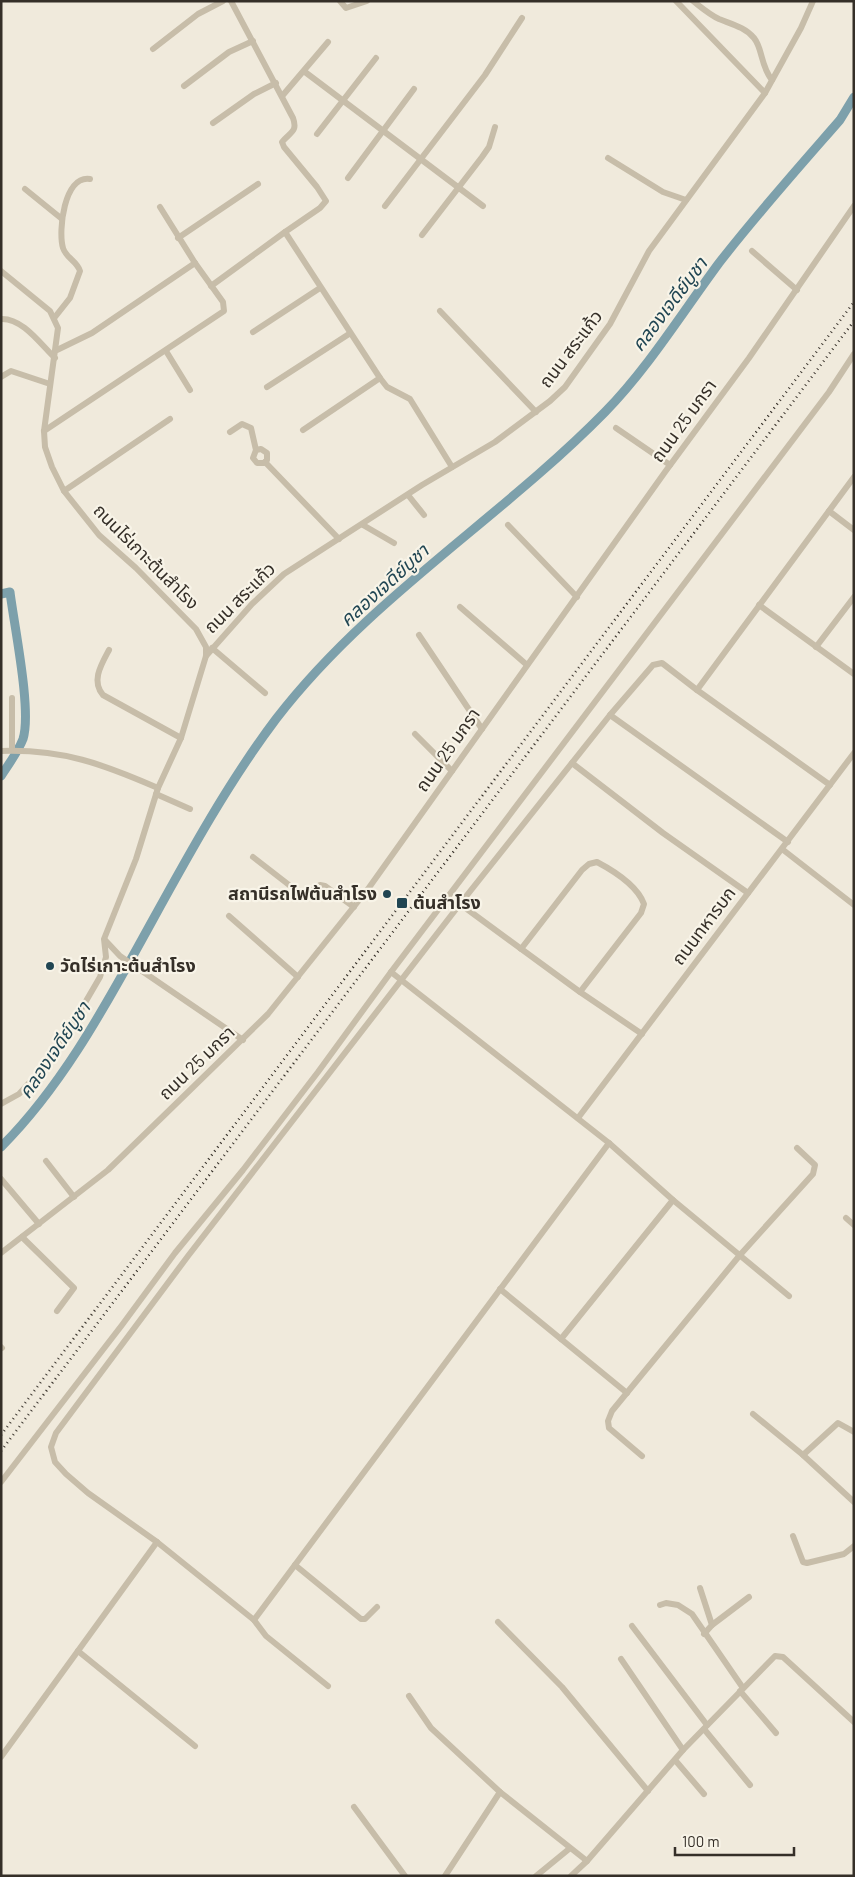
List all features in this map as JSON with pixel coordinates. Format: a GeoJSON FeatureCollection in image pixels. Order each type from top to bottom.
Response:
{"type":"FeatureCollection","features":[{"type":"Feature","properties":{"kind":"street"},"geometry":{"type":"LineString","coordinates":[[153,49],[198,14],[223,1]]}},
{"type":"Feature","properties":{"kind":"street"},"geometry":{"type":"LineString","coordinates":[[211,286],[320,208],[326,201],[284,147],[282,142],[294,133],[295,127],[283,96],[231,1]]}},
{"type":"Feature","properties":{"kind":"street"},"geometry":{"type":"LineString","coordinates":[[340,1],[346,8],[351,8],[367,1]]}},
{"type":"Feature","properties":{"kind":"street"},"geometry":{"type":"LineString","coordinates":[[676,1],[765,93]]}},
{"type":"Feature","properties":{"kind":"street"},"geometry":{"type":"LineString","coordinates":[[693,1],[719,19],[740,27],[754,37],[765,70],[772,80]]}},
{"type":"Feature","properties":{"kind":"street","name":"ถนน สระแก้ว"},"geometry":{"type":"LineString","coordinates":[[104,939],[136,859],[157,791],[181,738],[206,656],[212,648],[272,584],[408,495],[494,442],[536,412],[565,387],[605,331],[649,251],[765,93],[802,28],[813,1]]}},
{"type":"Feature","properties":{"kind":"street"},"geometry":{"type":"LineString","coordinates":[[385,206],[485,75],[522,18]]}},
{"type":"Feature","properties":{"kind":"street"},"geometry":{"type":"LineString","coordinates":[[184,86],[229,52],[253,41]]}},
{"type":"Feature","properties":{"kind":"street"},"geometry":{"type":"LineString","coordinates":[[283,96],[305,72],[328,42]]}},
{"type":"Feature","properties":{"kind":"street"},"geometry":{"type":"LineString","coordinates":[[317,134],[376,58]]}},
{"type":"Feature","properties":{"kind":"street"},"geometry":{"type":"LineString","coordinates":[[305,72],[483,206]]}},
{"type":"Feature","properties":{"kind":"street"},"geometry":{"type":"LineString","coordinates":[[213,124],[254,94],[276,83]]}},
{"type":"Feature","properties":{"kind":"street"},"geometry":{"type":"LineString","coordinates":[[348,178],[414,89]]}},
{"type":"Feature","properties":{"kind":"street"},"geometry":{"type":"LineString","coordinates":[[422,235],[489,147],[495,127]]}},
{"type":"Feature","properties":{"kind":"street"},"geometry":{"type":"LineString","coordinates":[[608,158],[663,192],[686,200]]}},
{"type":"Feature","properties":{"kind":"street"},"geometry":{"type":"LineString","coordinates":[[1,271],[56,317],[70,298],[80,270],[64,250],[62,219],[65,204],[76,182],[81,179],[90,178]]}},
{"type":"Feature","properties":{"kind":"street"},"geometry":{"type":"LineString","coordinates":[[178,238],[258,184]]}},
{"type":"Feature","properties":{"kind":"street"},"geometry":{"type":"LineString","coordinates":[[25,189],[62,219]]}},
{"type":"Feature","properties":{"kind":"street","name":"ถนน 25 มกรา"},"geometry":{"type":"LineString","coordinates":[[1,1253],[74,1197],[127,1152],[268,1014],[354,906],[452,771],[797,290],[854,206]]}},
{"type":"Feature","properties":{"kind":"street"},"geometry":{"type":"LineString","coordinates":[[44,431],[224,311],[223,302],[178,238],[160,207]]}},
{"type":"Feature","properties":{"kind":"street"},"geometry":{"type":"LineString","coordinates":[[285,232],[349,334],[380,378],[387,387],[410,399],[452,467]]}},
{"type":"Feature","properties":{"kind":"street"},"geometry":{"type":"LineString","coordinates":[[752,251],[797,290]]}},
{"type":"Feature","properties":{"kind":"street"},"geometry":{"type":"LineString","coordinates":[[56,350],[92,333],[195,263]]}},
{"type":"Feature","properties":{"kind":"street"},"geometry":{"type":"LineString","coordinates":[[253,332],[320,288]]}},
{"type":"Feature","properties":{"kind":"street"},"geometry":{"type":"LineString","coordinates":[[440,311],[536,412]]}},
{"type":"Feature","properties":{"kind":"street","name":"ถนนไร่เกาะต้นสำโรง"},"geometry":{"type":"LineString","coordinates":[[56,317],[58,328],[56,350],[44,431],[45,447],[64,491],[99,535],[142,574],[196,629],[206,647],[206,656]]}},
{"type":"Feature","properties":{"kind":"street"},"geometry":{"type":"LineString","coordinates":[[1,319],[8,319],[21,326],[55,358]]}},
{"type":"Feature","properties":{"kind":"street"},"geometry":{"type":"LineString","coordinates":[[267,387],[349,334]]}},
{"type":"Feature","properties":{"kind":"street"},"geometry":{"type":"LineString","coordinates":[[166,351],[190,390]]}},
{"type":"Feature","properties":{"kind":"street"},"geometry":{"type":"LineString","coordinates":[[1,1482],[122,1326],[175,1253],[243,1170],[811,416],[854,354]]}},
{"type":"Feature","properties":{"kind":"street"},"geometry":{"type":"LineString","coordinates":[[1,377],[11,371],[50,384]]}},
{"type":"Feature","properties":{"kind":"street"},"geometry":{"type":"LineString","coordinates":[[304,430],[380,378]]}},
{"type":"Feature","properties":{"kind":"street"},"geometry":{"type":"LineString","coordinates":[[64,491],[170,419]]}},
{"type":"Feature","properties":{"kind":"street"},"geometry":{"type":"LineString","coordinates":[[230,432],[242,424],[250,427],[256,450],[253,456],[255,462],[259,464],[265,462]]}},
{"type":"Feature","properties":{"kind":"street"},"geometry":{"type":"LineString","coordinates":[[616,428],[670,465]]}},
{"type":"Feature","properties":{"kind":"street"},"geometry":{"type":"LineString","coordinates":[[256,450],[261,449],[267,453],[265,462]]}},
{"type":"Feature","properties":{"kind":"street"},"geometry":{"type":"LineString","coordinates":[[265,462],[340,539]]}},
{"type":"Feature","properties":{"kind":"street"},"geometry":{"type":"LineString","coordinates":[[697,690],[854,477]]}},
{"type":"Feature","properties":{"kind":"street"},"geometry":{"type":"LineString","coordinates":[[408,495],[424,515]]}},
{"type":"Feature","properties":{"kind":"street"},"geometry":{"type":"LineString","coordinates":[[829,511],[854,530]]}},
{"type":"Feature","properties":{"kind":"street"},"geometry":{"type":"LineString","coordinates":[[363,525],[394,543]]}},
{"type":"Feature","properties":{"kind":"street"},"geometry":{"type":"LineString","coordinates":[[508,525],[577,596]]}},
{"type":"Feature","properties":{"kind":"street"},"geometry":{"type":"LineString","coordinates":[[816,647],[854,597]]}},
{"type":"Feature","properties":{"kind":"street"},"geometry":{"type":"LineString","coordinates":[[759,606],[854,674]]}},
{"type":"Feature","properties":{"kind":"street"},"geometry":{"type":"LineString","coordinates":[[460,608],[527,665]]}},
{"type":"Feature","properties":{"kind":"street"},"geometry":{"type":"LineString","coordinates":[[419,635],[482,729]]}},
{"type":"Feature","properties":{"kind":"street"},"geometry":{"type":"LineString","coordinates":[[212,648],[264,693]]}},
{"type":"Feature","properties":{"kind":"street"},"geometry":{"type":"LineString","coordinates":[[109,650],[99,670],[97,684],[103,695],[181,738]]}},
{"type":"Feature","properties":{"kind":"street"},"geometry":{"type":"LineString","coordinates":[[328,1686],[266,1636],[254,1620],[157,1542],[66,1474],[55,1462],[53,1454],[52,1447],[56,1433],[188,1256],[460,904],[610,715],[653,665],[662,663],[830,785]]}},
{"type":"Feature","properties":{"kind":"street"},"geometry":{"type":"LineString","coordinates":[[12,698],[13,750]]}},
{"type":"Feature","properties":{"kind":"street"},"geometry":{"type":"LineString","coordinates":[[610,715],[788,842]]}},
{"type":"Feature","properties":{"kind":"street"},"geometry":{"type":"LineString","coordinates":[[415,734],[452,771]]}},
{"type":"Feature","properties":{"kind":"street"},"geometry":{"type":"LineString","coordinates":[[1,751],[23,751],[88,760],[106,765],[190,809]]}},
{"type":"Feature","properties":{"kind":"street","name":"ถนนทหารบก"},"geometry":{"type":"LineString","coordinates":[[578,1118],[854,753]]}},
{"type":"Feature","properties":{"kind":"street"},"geometry":{"type":"LineString","coordinates":[[572,763],[663,833],[748,893]]}},
{"type":"Feature","properties":{"kind":"street"},"geometry":{"type":"LineString","coordinates":[[782,849],[854,905]]}},
{"type":"Feature","properties":{"kind":"street"},"geometry":{"type":"LineString","coordinates":[[253,857],[302,895],[306,895],[320,885],[325,886],[354,906]]}},
{"type":"Feature","properties":{"kind":"street"},"geometry":{"type":"LineString","coordinates":[[521,949],[582,870],[589,864],[597,862],[604,866],[635,889],[644,904],[641,912],[580,992]]}},
{"type":"Feature","properties":{"kind":"street"},"geometry":{"type":"LineString","coordinates":[[460,904],[580,992],[642,1034]]}},
{"type":"Feature","properties":{"kind":"street"},"geometry":{"type":"LineString","coordinates":[[229,916],[298,977]]}},
{"type":"Feature","properties":{"kind":"street"},"geometry":{"type":"LineString","coordinates":[[104,939],[120,956],[243,1040]]}},
{"type":"Feature","properties":{"kind":"street"},"geometry":{"type":"LineString","coordinates":[[1,1104],[19,1094],[42,1069],[61,1044],[100,977],[106,957],[104,939]]}},
{"type":"Feature","properties":{"kind":"street"},"geometry":{"type":"LineString","coordinates":[[391,972],[609,1142],[673,1200],[789,1296]]}},
{"type":"Feature","properties":{"kind":"street"},"geometry":{"type":"LineString","coordinates":[[254,1620],[609,1142]]}},
{"type":"Feature","properties":{"kind":"street"},"geometry":{"type":"LineString","coordinates":[[642,1456],[609,1428],[608,1421],[612,1411],[740,1255],[813,1174],[815,1164],[797,1148]]}},
{"type":"Feature","properties":{"kind":"street"},"geometry":{"type":"LineString","coordinates":[[46,1161],[74,1197]]}},
{"type":"Feature","properties":{"kind":"street"},"geometry":{"type":"LineString","coordinates":[[1,1179],[38,1224]]}},
{"type":"Feature","properties":{"kind":"street"},"geometry":{"type":"LineString","coordinates":[[561,1339],[673,1200]]}},
{"type":"Feature","properties":{"kind":"street"},"geometry":{"type":"LineString","coordinates":[[846,1218],[854,1225]]}},
{"type":"Feature","properties":{"kind":"street"},"geometry":{"type":"LineString","coordinates":[[22,1237],[74,1288],[56,1311]]}},
{"type":"Feature","properties":{"kind":"street"},"geometry":{"type":"LineString","coordinates":[[500,1289],[627,1393]]}},
{"type":"Feature","properties":{"kind":"street"},"geometry":{"type":"LineString","coordinates":[[753,1414],[803,1455],[854,1502]]}},
{"type":"Feature","properties":{"kind":"street"},"geometry":{"type":"LineString","coordinates":[[803,1455],[838,1423],[854,1432]]}},
{"type":"Feature","properties":{"kind":"street"},"geometry":{"type":"LineString","coordinates":[[793,1536],[803,1562],[807,1564],[844,1554],[854,1546]]}},
{"type":"Feature","properties":{"kind":"street"},"geometry":{"type":"LineString","coordinates":[[1,1757],[157,1542]]}},
{"type":"Feature","properties":{"kind":"street"},"geometry":{"type":"LineString","coordinates":[[295,1566],[361,1619],[365,1619],[376,1607]]}},
{"type":"Feature","properties":{"kind":"street"},"geometry":{"type":"LineString","coordinates":[[700,1588],[712,1625]]}},
{"type":"Feature","properties":{"kind":"street"},"geometry":{"type":"LineString","coordinates":[[704,1634],[712,1625],[749,1597]]}},
{"type":"Feature","properties":{"kind":"street"},"geometry":{"type":"LineString","coordinates":[[660,1605],[666,1603],[686,1608],[742,1689],[776,1733]]}},
{"type":"Feature","properties":{"kind":"street"},"geometry":{"type":"LineString","coordinates":[[498,1622],[562,1687],[648,1791]]}},
{"type":"Feature","properties":{"kind":"street"},"geometry":{"type":"LineString","coordinates":[[632,1626],[750,1784]]}},
{"type":"Feature","properties":{"kind":"street"},"geometry":{"type":"LineString","coordinates":[[78,1651],[195,1746]]}},
{"type":"Feature","properties":{"kind":"street"},"geometry":{"type":"LineString","coordinates":[[571,1876],[587,1861],[683,1750],[775,1656],[779,1655],[854,1722]]}},
{"type":"Feature","properties":{"kind":"street"},"geometry":{"type":"LineString","coordinates":[[621,1659],[683,1750]]}},
{"type":"Feature","properties":{"kind":"street"},"geometry":{"type":"LineString","coordinates":[[410,1696],[430,1728],[500,1792],[569,1849],[587,1861]]}},
{"type":"Feature","properties":{"kind":"street"},"geometry":{"type":"LineString","coordinates":[[675,1760],[704,1794]]}},
{"type":"Feature","properties":{"kind":"street"},"geometry":{"type":"LineString","coordinates":[[445,1876],[500,1792]]}},
{"type":"Feature","properties":{"kind":"street"},"geometry":{"type":"LineString","coordinates":[[354,1807],[405,1876]]}},
{"type":"Feature","properties":{"kind":"street"},"geometry":{"type":"LineString","coordinates":[[536,1876],[569,1849]]}},
{"type":"Feature","properties":{"kind":"waterway","name":"คลองเจดีย์บูชา"},"geometry":{"type":"LineString","coordinates":[[1,1147],[42,1101],[78,1050],[110,997],[204,828],[239,772],[276,719],[312,676],[351,635],[564,451],[621,395],[650,359],[733,245],[840,120],[854,97]]}},
{"type":"Feature","properties":{"kind":"waterway"},"geometry":{"type":"LineString","coordinates":[[1,594],[10,592],[24,689],[25,709],[23,739],[16,754],[1,776]]}},
{"type":"Feature","properties":{"kind":"railway"},"geometry":{"type":"LineString","coordinates":[[1,1435],[854,302]]}},
{"type":"Feature","properties":{"kind":"railway"},"geometry":{"type":"LineString","coordinates":[[1,1451],[854,321]]}},
{"type":"Feature","properties":{"kind":"place","name":"สถานีรถไฟต้นสำโรง"},"geometry":{"type":"Point","coordinates":[387,894]}},
{"type":"Feature","properties":{"kind":"place","name":"ต้นสำโรง"},"geometry":{"type":"Point","coordinates":[402,903]}},
{"type":"Feature","properties":{"kind":"place","name":"วัดไร่เกาะต้นสำโรง"},"geometry":{"type":"Point","coordinates":[50,966]}}]}
